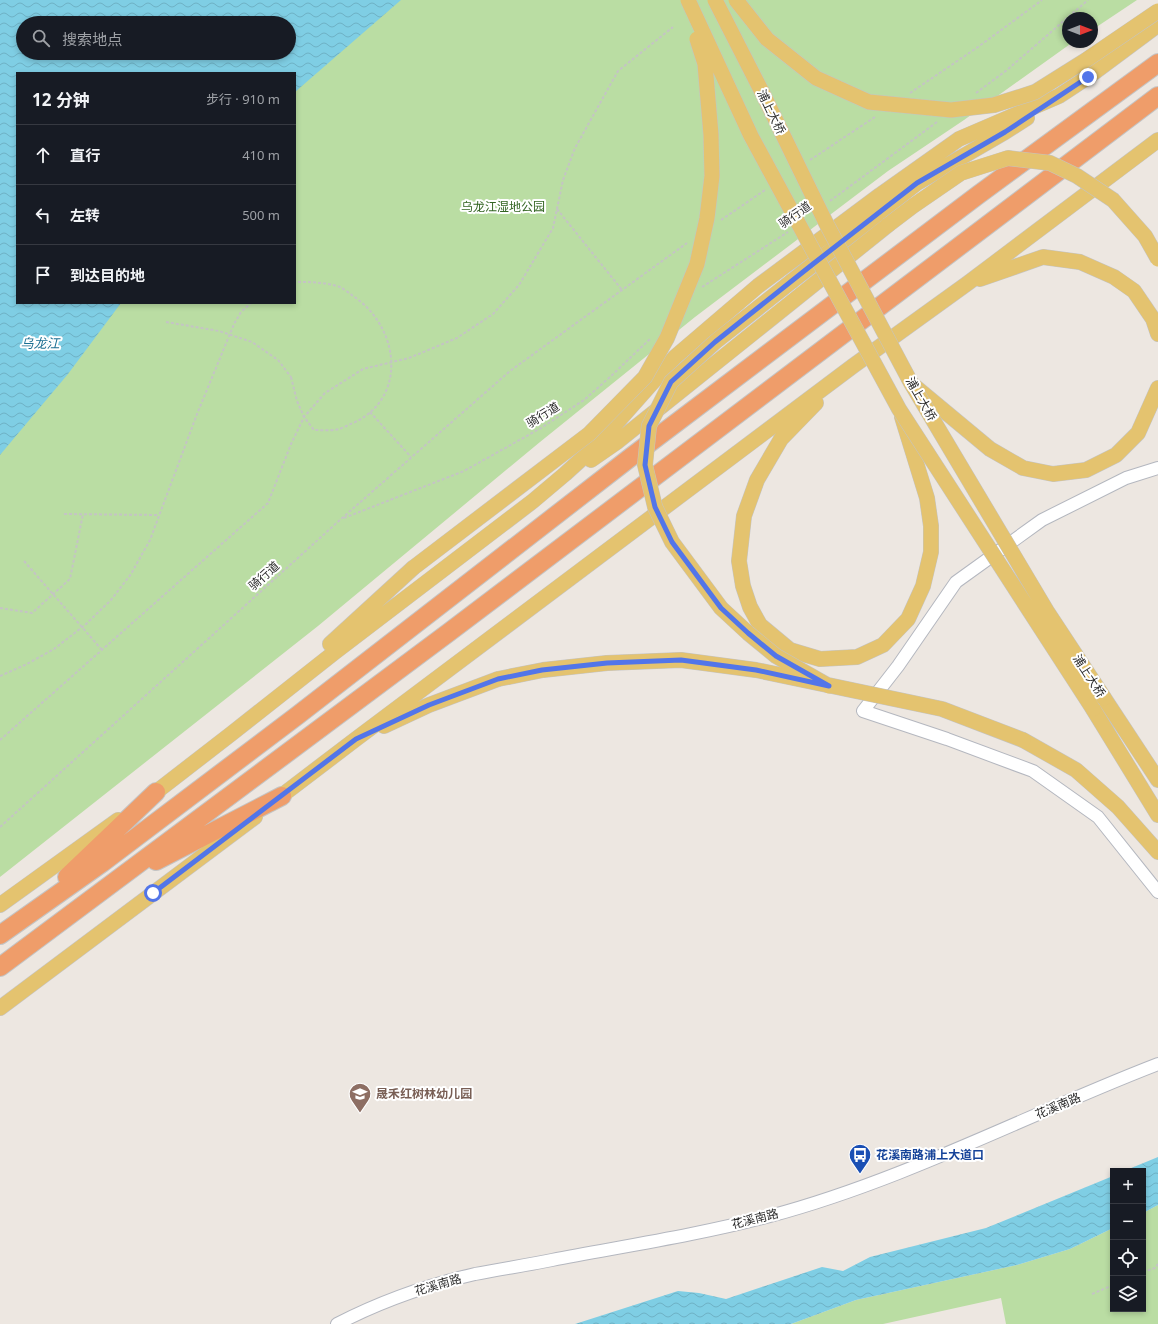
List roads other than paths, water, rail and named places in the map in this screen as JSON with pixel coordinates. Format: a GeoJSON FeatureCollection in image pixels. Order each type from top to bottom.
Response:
{"type":"FeatureCollection","features":[{"type":"Feature","properties":{"kind":"highway"},"geometry":{"type":"LineString","coordinates":[[0,936],[102,864],[298,715],[631,457],[971,200],[1158,63]]}},
{"type":"Feature","properties":{"kind":"highway"},"geometry":{"type":"LineString","coordinates":[[0,968],[1158,96]]}},
{"type":"Feature","properties":{"kind":"highway"},"geometry":{"type":"LineString","coordinates":[[24,919],[156,792]]}},
{"type":"Feature","properties":{"kind":"highway"},"geometry":{"type":"LineString","coordinates":[[106,887],[282,796]]}},
{"type":"Feature","properties":{"kind":"main road"},"geometry":{"type":"LineString","coordinates":[[687,0],[751,136],[899,409],[1093,709],[1158,816]]}},
{"type":"Feature","properties":{"kind":"main road"},"geometry":{"type":"LineString","coordinates":[[231,734],[413,568],[589,434],[645,377],[667,338],[697,264],[707,218],[712,176],[711,136],[705,64],[687,0]]}},
{"type":"Feature","properties":{"kind":"main road","name":"浦上大桥"},"geometry":{"type":"LineString","coordinates":[[715,0],[826,223],[911,384],[1048,613],[1158,780]]}},
{"type":"Feature","properties":{"kind":"main road"},"geometry":{"type":"LineString","coordinates":[[736,0],[767,40],[816,78],[869,102],[951,110],[994,105],[1035,92],[1086,60],[1158,11]]}},
{"type":"Feature","properties":{"kind":"main road"},"geometry":{"type":"LineString","coordinates":[[829,686],[776,656],[748,633],[721,608],[672,542],[655,507],[645,465],[649,426],[671,382],[715,342],[792,281],[917,183],[1005,132],[1088,77],[1158,25]]}},
{"type":"Feature","properties":{"kind":"main road"},"geometry":{"type":"LineString","coordinates":[[533,501],[598,444],[676,357],[758,286],[880,195],[959,139],[1059,96]]}},
{"type":"Feature","properties":{"kind":"main road"},"geometry":{"type":"LineString","coordinates":[[0,1008],[853,366],[968,283],[1158,140]]}},
{"type":"Feature","properties":{"kind":"main road"},"geometry":{"type":"LineString","coordinates":[[0,905],[156,792],[334,652],[533,501],[617,442],[888,225],[961,173],[1008,158],[1050,163],[1077,176],[1113,200],[1145,236],[1158,259]]}},
{"type":"Feature","properties":{"kind":"main road"},"geometry":{"type":"LineString","coordinates":[[968,283],[1043,257],[1080,262],[1114,277],[1134,291],[1153,319],[1158,334]]}},
{"type":"Feature","properties":{"kind":"main road"},"geometry":{"type":"LineString","coordinates":[[853,366],[782,439],[757,480],[744,516],[739,561],[743,586],[750,607],[760,625],[790,650],[820,659],[857,657],[883,645],[908,619],[923,586],[931,552],[931,526],[928,498],[899,409]]}},
{"type":"Feature","properties":{"kind":"main road"},"geometry":{"type":"LineString","coordinates":[[911,384],[990,449],[1024,468],[1053,474],[1086,470],[1116,455],[1138,433],[1158,388]]}},
{"type":"Feature","properties":{"kind":"main road"},"geometry":{"type":"LineString","coordinates":[[356,739],[429,705],[498,679],[542,670],[607,663],[681,660],[756,670],[942,709],[1023,740],[1076,770],[1118,806],[1158,852]]}},
{"type":"Feature","properties":{"kind":"street"},"geometry":{"type":"LineString","coordinates":[[1158,468],[1126,478],[1042,520],[956,582],[898,666],[863,711],[947,739],[1032,771],[1098,817],[1158,892]]}},
{"type":"Feature","properties":{"kind":"street","name":"花溪南路"},"geometry":{"type":"LineString","coordinates":[[337,1324],[378,1305],[400,1297],[469,1276],[685,1235],[768,1216],[811,1204],[886,1178],[1158,1064]]}},
{"type":"Feature","properties":{"kind":"water","name":"乌龙江"},"geometry":{"type":"Polygon","coordinates":[[[0,0],[401,0],[296,91],[296,72],[16,72],[16,304],[120,304],[68,374],[0,455],[0,0]]]}},
{"type":"Feature","properties":{"kind":"water"},"geometry":{"type":"Polygon","coordinates":[[[1158,1157],[1158,1205],[1146,1211],[1146,1168],[1131,1168],[1158,1157]]]}},
{"type":"Feature","properties":{"kind":"water"},"geometry":{"type":"Polygon","coordinates":[[[1110,1177],[1110,1229],[1070,1249],[1017,1265],[856,1300],[791,1324],[575,1324],[678,1291],[699,1293],[726,1299],[822,1267],[843,1271],[870,1257],[986,1228],[1110,1177]]]}},
{"type":"Feature","properties":{"kind":"place","name":"晟禾红树林幼儿园"},"geometry":{"type":"Point","coordinates":[360,1114]}},
{"type":"Feature","properties":{"kind":"place","name":"花溪南路浦上大道口"},"geometry":{"type":"Point","coordinates":[860,1174]}},
{"type":"Feature","properties":{"kind":"park label","name":"乌龙江湿地公园"},"geometry":{"type":"Point","coordinates":[503,207]}}]}
